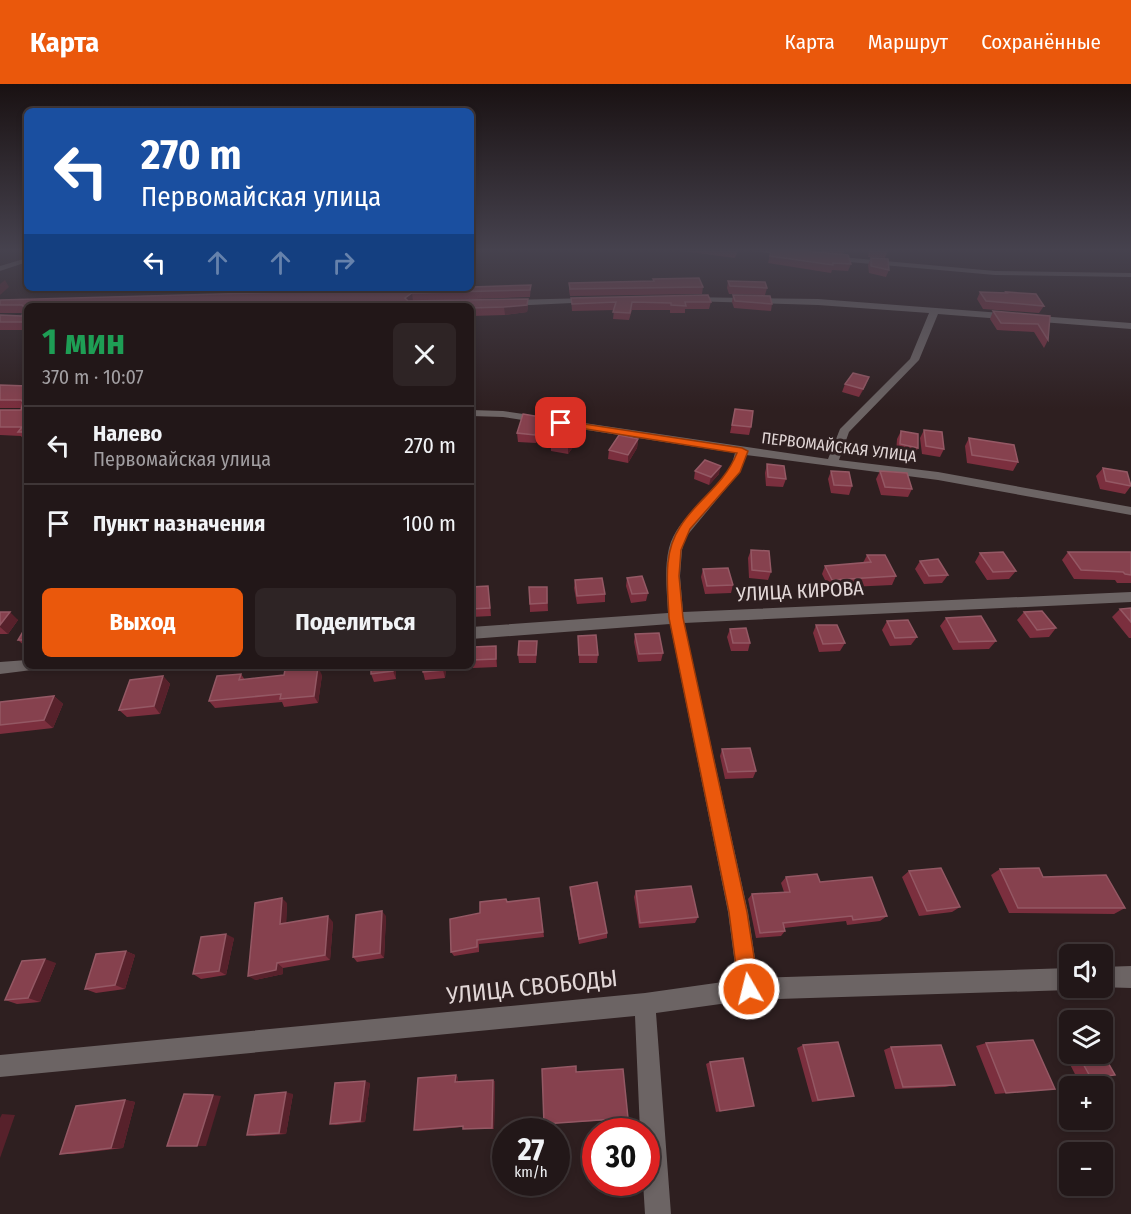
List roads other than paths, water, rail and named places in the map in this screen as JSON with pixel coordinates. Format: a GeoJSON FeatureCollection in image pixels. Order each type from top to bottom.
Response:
{"type":"FeatureCollection","features":[{"type":"Feature","properties":{"kind":"street"},"geometry":{"type":"LineString","coordinates":[[843,304],[1131,326]]}},
{"type":"Feature","properties":{"kind":"street"},"geometry":{"type":"LineString","coordinates":[[832,463],[844,431],[914,360],[935,310]]}},
{"type":"Feature","properties":{"kind":"street","name":"ПЕРВОМАЙСКАЯ УЛИЦА"},"geometry":{"type":"LineString","coordinates":[[474,413],[503,414],[742,451],[938,476],[1131,511]]}},
{"type":"Feature","properties":{"kind":"street"},"geometry":{"type":"LineString","coordinates":[[742,451],[734,472],[684,528],[675,550],[673,576],[676,618],[738,912],[749,989]]}},
{"type":"Feature","properties":{"kind":"street","name":"УЛИЦА КИРОВА"},"geometry":{"type":"LineString","coordinates":[[474,633],[676,618],[1131,597]]}},
{"type":"Feature","properties":{"kind":"street"},"geometry":{"type":"LineString","coordinates":[[0,668],[24,666]]}},
{"type":"Feature","properties":{"kind":"street"},"geometry":{"type":"LineString","coordinates":[[1113,978],[1131,977]]}},
{"type":"Feature","properties":{"kind":"street","name":"УЛИЦА СВОБОДЫ"},"geometry":{"type":"LineString","coordinates":[[0,1066],[645,1004],[749,989],[1059,979]]}},
{"type":"Feature","properties":{"kind":"street"},"geometry":{"type":"LineString","coordinates":[[645,1004],[658,1214]]}}]}
